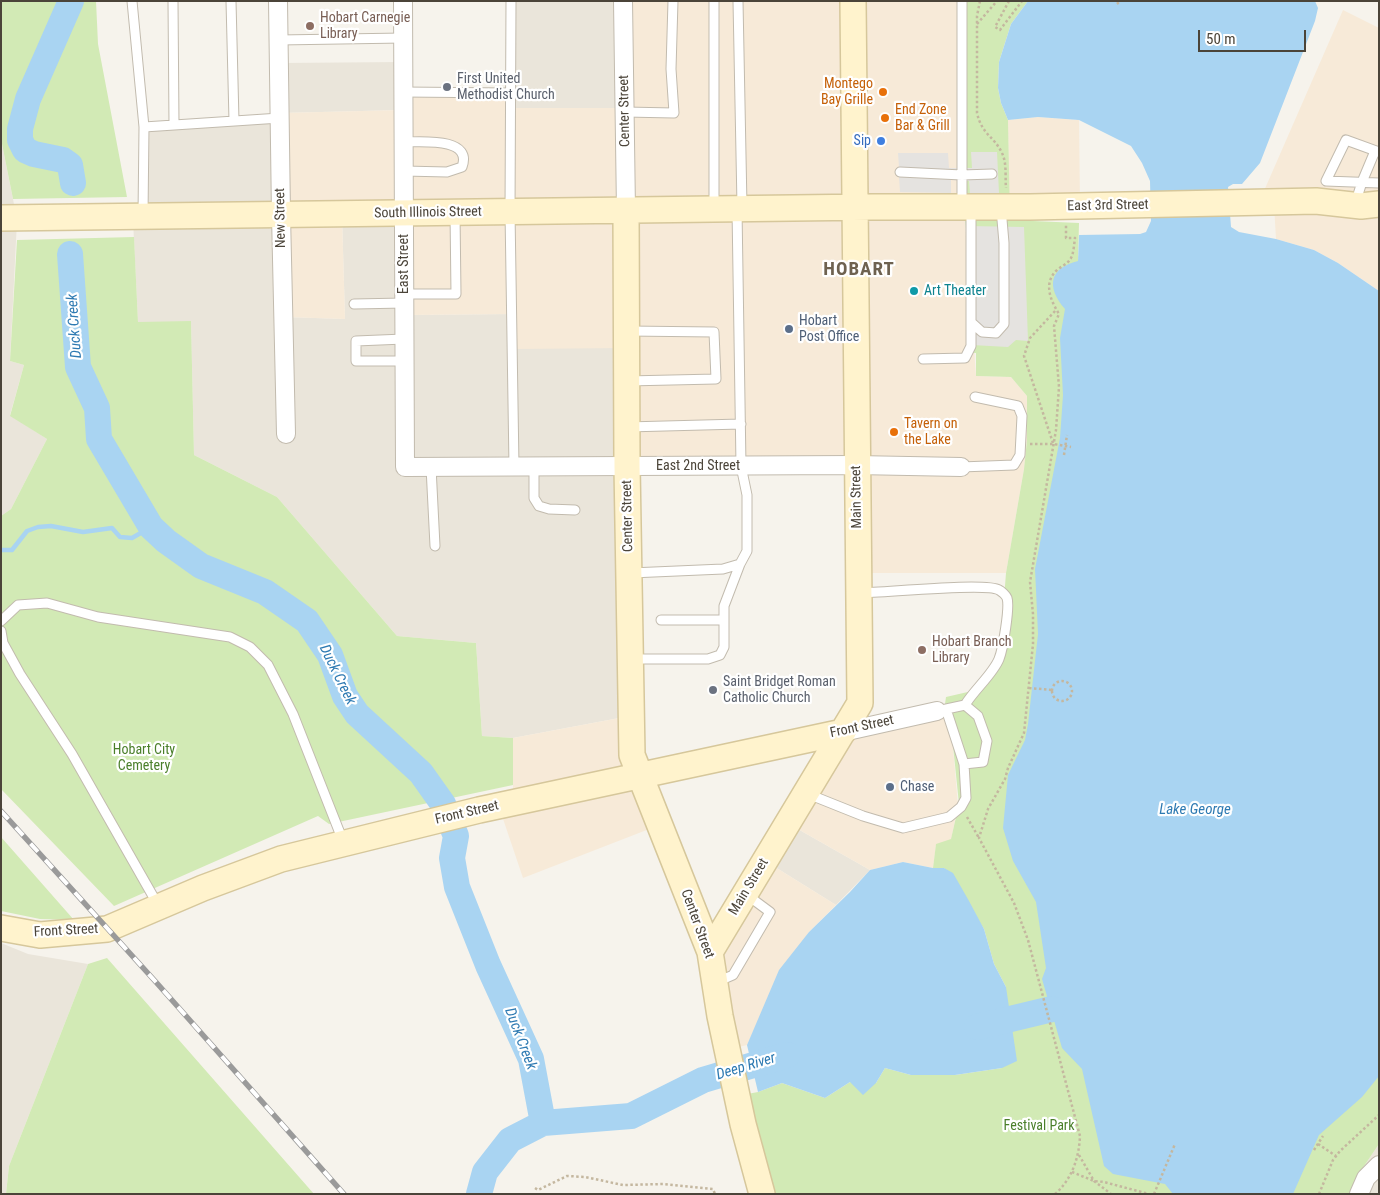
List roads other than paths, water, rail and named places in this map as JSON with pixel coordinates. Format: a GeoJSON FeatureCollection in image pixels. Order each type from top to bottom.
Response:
{"type":"FeatureCollection","features":[{"type":"Feature","properties":{"kind":"street","name":"New Street"},"geometry":{"type":"LineString","coordinates":[[278,1],[286,434]]}},
{"type":"Feature","properties":{"kind":"street","name":"East Street"},"geometry":{"type":"LineString","coordinates":[[403,1],[405,467]]}},
{"type":"Feature","properties":{"kind":"street","name":"Center Street"},"geometry":{"type":"LineString","coordinates":[[623,1],[627,466],[632,755],[710,952],[720,1016],[743,1124],[762,1194]]}},
{"type":"Feature","properties":{"kind":"street","name":"Main Street"},"geometry":{"type":"LineString","coordinates":[[710,952],[860,703],[856,465],[853,1]]}},
{"type":"Feature","properties":{"kind":"street","name":"East 3rd Street"},"geometry":{"type":"LineString","coordinates":[[855,208],[1367,202]]}},
{"type":"Feature","properties":{"kind":"street","name":"South Illinois Street"},"geometry":{"type":"LineString","coordinates":[[1,218],[855,208]]}},
{"type":"Feature","properties":{"kind":"street","name":"East 2nd Street"},"geometry":{"type":"LineString","coordinates":[[405,467],[856,465],[961,467]]}},
{"type":"Feature","properties":{"kind":"street","name":"Front Street"},"geometry":{"type":"LineString","coordinates":[[2,931],[40,935],[107,929],[159,906],[281,859],[478,810],[942,710]]}},
{"type":"Feature","properties":{"kind":"street"},"geometry":{"type":"LineString","coordinates":[[1360,1194],[1366,1178],[1379,1165]]}},
{"type":"Feature","properties":{"kind":"lane"},"geometry":{"type":"LineString","coordinates":[[132,1],[144,127],[142,216]]}},
{"type":"Feature","properties":{"kind":"lane"},"geometry":{"type":"LineString","coordinates":[[173,1],[174,125]]}},
{"type":"Feature","properties":{"kind":"lane"},"geometry":{"type":"LineString","coordinates":[[230,1],[234,121]]}},
{"type":"Feature","properties":{"kind":"lane"},"geometry":{"type":"LineString","coordinates":[[511,1],[510,212],[514,466]]}},
{"type":"Feature","properties":{"kind":"lane"},"geometry":{"type":"LineString","coordinates":[[624,112],[674,112],[671,69],[673,1]]}},
{"type":"Feature","properties":{"kind":"lane"},"geometry":{"type":"LineString","coordinates":[[631,659],[708,659],[720,655],[724,647],[724,606],[740,564],[748,551],[747,495],[741,466],[741,424],[731,209],[714,1]]}},
{"type":"Feature","properties":{"kind":"lane"},"geometry":{"type":"LineString","coordinates":[[731,209],[738,1]]}},
{"type":"Feature","properties":{"kind":"lane"},"geometry":{"type":"LineString","coordinates":[[923,359],[965,358],[971,346],[971,219],[962,175],[962,1]]}},
{"type":"Feature","properties":{"kind":"lane"},"geometry":{"type":"LineString","coordinates":[[279,40],[403,38]]}},
{"type":"Feature","properties":{"kind":"lane"},"geometry":{"type":"LineString","coordinates":[[404,92],[510,93]]}},
{"type":"Feature","properties":{"kind":"lane"},"geometry":{"type":"LineString","coordinates":[[144,127],[280,118]]}},
{"type":"Feature","properties":{"kind":"lane"},"geometry":{"type":"LineString","coordinates":[[1346,140],[1377,151],[1367,202],[1326,181],[1346,140]]}},
{"type":"Feature","properties":{"kind":"lane"},"geometry":{"type":"LineString","coordinates":[[404,142],[451,145],[459,149],[463,154],[464,160],[462,167],[447,172],[404,171]]}},
{"type":"Feature","properties":{"kind":"lane"},"geometry":{"type":"LineString","coordinates":[[900,172],[962,175],[992,174]]}},
{"type":"Feature","properties":{"kind":"lane"},"geometry":{"type":"LineString","coordinates":[[1367,202],[1379,183]]}},
{"type":"Feature","properties":{"kind":"lane"},"geometry":{"type":"LineString","coordinates":[[971,322],[982,332],[996,333],[1004,324],[1004,207]]}},
{"type":"Feature","properties":{"kind":"lane"},"geometry":{"type":"LineString","coordinates":[[354,304],[456,294],[455,213]]}},
{"type":"Feature","properties":{"kind":"lane"},"geometry":{"type":"LineString","coordinates":[[626,331],[714,332],[716,379],[627,381]]}},
{"type":"Feature","properties":{"kind":"lane"},"geometry":{"type":"LineString","coordinates":[[404,340],[356,341],[356,361],[404,361]]}},
{"type":"Feature","properties":{"kind":"lane"},"geometry":{"type":"LineString","coordinates":[[961,467],[1014,465],[1020,455],[1022,416],[1018,406],[975,397]]}},
{"type":"Feature","properties":{"kind":"lane"},"geometry":{"type":"LineString","coordinates":[[627,427],[741,424]]}},
{"type":"Feature","properties":{"kind":"lane"},"geometry":{"type":"LineString","coordinates":[[534,466],[534,498],[539,506],[549,509],[575,510]]}},
{"type":"Feature","properties":{"kind":"lane"},"geometry":{"type":"LineString","coordinates":[[430,467],[435,546]]}},
{"type":"Feature","properties":{"kind":"lane"},"geometry":{"type":"LineString","coordinates":[[629,573],[723,569],[740,564]]}},
{"type":"Feature","properties":{"kind":"lane"},"geometry":{"type":"LineString","coordinates":[[806,793],[855,813],[903,828],[949,816],[961,807],[966,798],[964,764],[942,710],[965,704],[999,660],[1004,635],[1007,598],[997,589],[965,587],[858,593]]}},
{"type":"Feature","properties":{"kind":"lane"},"geometry":{"type":"LineString","coordinates":[[1,621],[18,605],[47,603],[98,617],[230,638],[250,647],[268,665],[293,714],[344,843]]}},
{"type":"Feature","properties":{"kind":"lane"},"geometry":{"type":"LineString","coordinates":[[662,620],[724,620]]}},
{"type":"Feature","properties":{"kind":"lane"},"geometry":{"type":"LineString","coordinates":[[1,630],[3,643],[20,674],[72,754],[159,906]]}},
{"type":"Feature","properties":{"kind":"lane"},"geometry":{"type":"LineString","coordinates":[[964,764],[983,762],[987,741],[978,716],[965,704]]}},
{"type":"Feature","properties":{"kind":"lane"},"geometry":{"type":"LineString","coordinates":[[715,983],[733,975],[770,912],[745,893]]}},
{"type":"Feature","properties":{"kind":"water","name":"Lake George"},"geometry":{"type":"Polygon","coordinates":[[[1028,1],[1315,1],[1318,8],[1315,21],[1260,163],[1242,184],[1233,184],[1228,187],[1231,227],[1239,232],[1276,239],[1314,250],[1338,263],[1379,291],[1379,1076],[1362,1097],[1319,1135],[1293,1194],[1173,1194],[1165,1184],[1113,1174],[1104,1166],[1082,1069],[1062,1048],[1042,979],[1046,968],[1036,902],[1013,861],[1003,828],[1008,775],[1025,740],[1028,724],[1038,634],[1035,569],[1060,438],[1063,395],[1060,338],[1065,309],[1055,293],[1054,279],[1056,273],[1061,268],[1078,261],[1079,235],[1140,234],[1146,232],[1151,221],[1150,181],[1142,163],[1131,146],[1079,120],[1038,117],[1008,120],[1001,103],[998,88],[999,62],[1011,24],[1028,1]]]}},
{"type":"Feature","properties":{"kind":"water"},"geometry":{"type":"Polygon","coordinates":[[[903,862],[933,868],[944,868],[953,873],[984,929],[994,964],[1006,987],[1017,1061],[1002,1068],[955,1075],[911,1075],[885,1068],[876,1083],[863,1095],[850,1082],[825,1098],[782,1083],[758,1092],[747,1045],[779,970],[809,932],[870,870],[903,862]]]}},
{"type":"Feature","properties":{"kind":"waterway","name":"Duck Creek"},"geometry":{"type":"LineString","coordinates":[[71,1],[28,99],[20,129],[20,140],[25,150],[34,154],[63,160],[70,165],[73,183]]}},
{"type":"Feature","properties":{"kind":"waterway","name":"Duck Creek"},"geometry":{"type":"LineString","coordinates":[[70,254],[78,367],[97,408],[99,439],[151,527],[166,541],[201,566],[265,592],[307,621],[330,655],[345,696],[357,714],[421,773],[443,804],[456,836],[452,858],[457,887],[488,965],[531,1059],[543,1123]]}},
{"type":"Feature","properties":{"kind":"waterway"},"geometry":{"type":"LineString","coordinates":[[1,550],[12,550],[27,531],[38,527],[51,526],[83,532],[112,528],[120,537],[132,538],[151,527]]}},
{"type":"Feature","properties":{"kind":"waterway","name":"Deep River"},"geometry":{"type":"LineString","coordinates":[[977,1027],[1052,1009]]}},
{"type":"Feature","properties":{"kind":"waterway","name":"Deep River"},"geometry":{"type":"LineString","coordinates":[[479,1194],[485,1172],[510,1140],[543,1123],[631,1116],[703,1080],[787,1055]]}},
{"type":"Feature","properties":{"kind":"railway"},"geometry":{"type":"LineString","coordinates":[[1,811],[344,1194]]}},
{"type":"Feature","properties":{"kind":"place","name":"Hobart Carnegie Library"},"geometry":{"type":"Point","coordinates":[310,26]}},
{"type":"Feature","properties":{"kind":"place","name":"First United Methodist Church"},"geometry":{"type":"Point","coordinates":[447,87]}},
{"type":"Feature","properties":{"kind":"place","name":"Montego Bay Grille"},"geometry":{"type":"Point","coordinates":[883,92]}},
{"type":"Feature","properties":{"kind":"place","name":"End Zone Bar & Grill"},"geometry":{"type":"Point","coordinates":[885,118]}},
{"type":"Feature","properties":{"kind":"place","name":"Sip"},"geometry":{"type":"Point","coordinates":[881,141]}},
{"type":"Feature","properties":{"kind":"place","name":"Art Theater"},"geometry":{"type":"Point","coordinates":[914,291]}},
{"type":"Feature","properties":{"kind":"place","name":"Hobart Post Office"},"geometry":{"type":"Point","coordinates":[789,329]}},
{"type":"Feature","properties":{"kind":"place","name":"Tavern on the Lake"},"geometry":{"type":"Point","coordinates":[894,432]}},
{"type":"Feature","properties":{"kind":"place","name":"Hobart Branch Library"},"geometry":{"type":"Point","coordinates":[922,650]}},
{"type":"Feature","properties":{"kind":"place","name":"Saint Bridget Roman Catholic Church"},"geometry":{"type":"Point","coordinates":[713,690]}},
{"type":"Feature","properties":{"kind":"place","name":"Chase"},"geometry":{"type":"Point","coordinates":[890,787]}},
{"type":"Feature","properties":{"kind":"district","name":"HOBART"},"geometry":{"type":"Point","coordinates":[859,270]}},
{"type":"Feature","properties":{"kind":"park label","name":"Hobart City Cemetery"},"geometry":{"type":"Point","coordinates":[144,758]}},
{"type":"Feature","properties":{"kind":"park label","name":"Festival Park"},"geometry":{"type":"Point","coordinates":[1039,1126]}}]}
